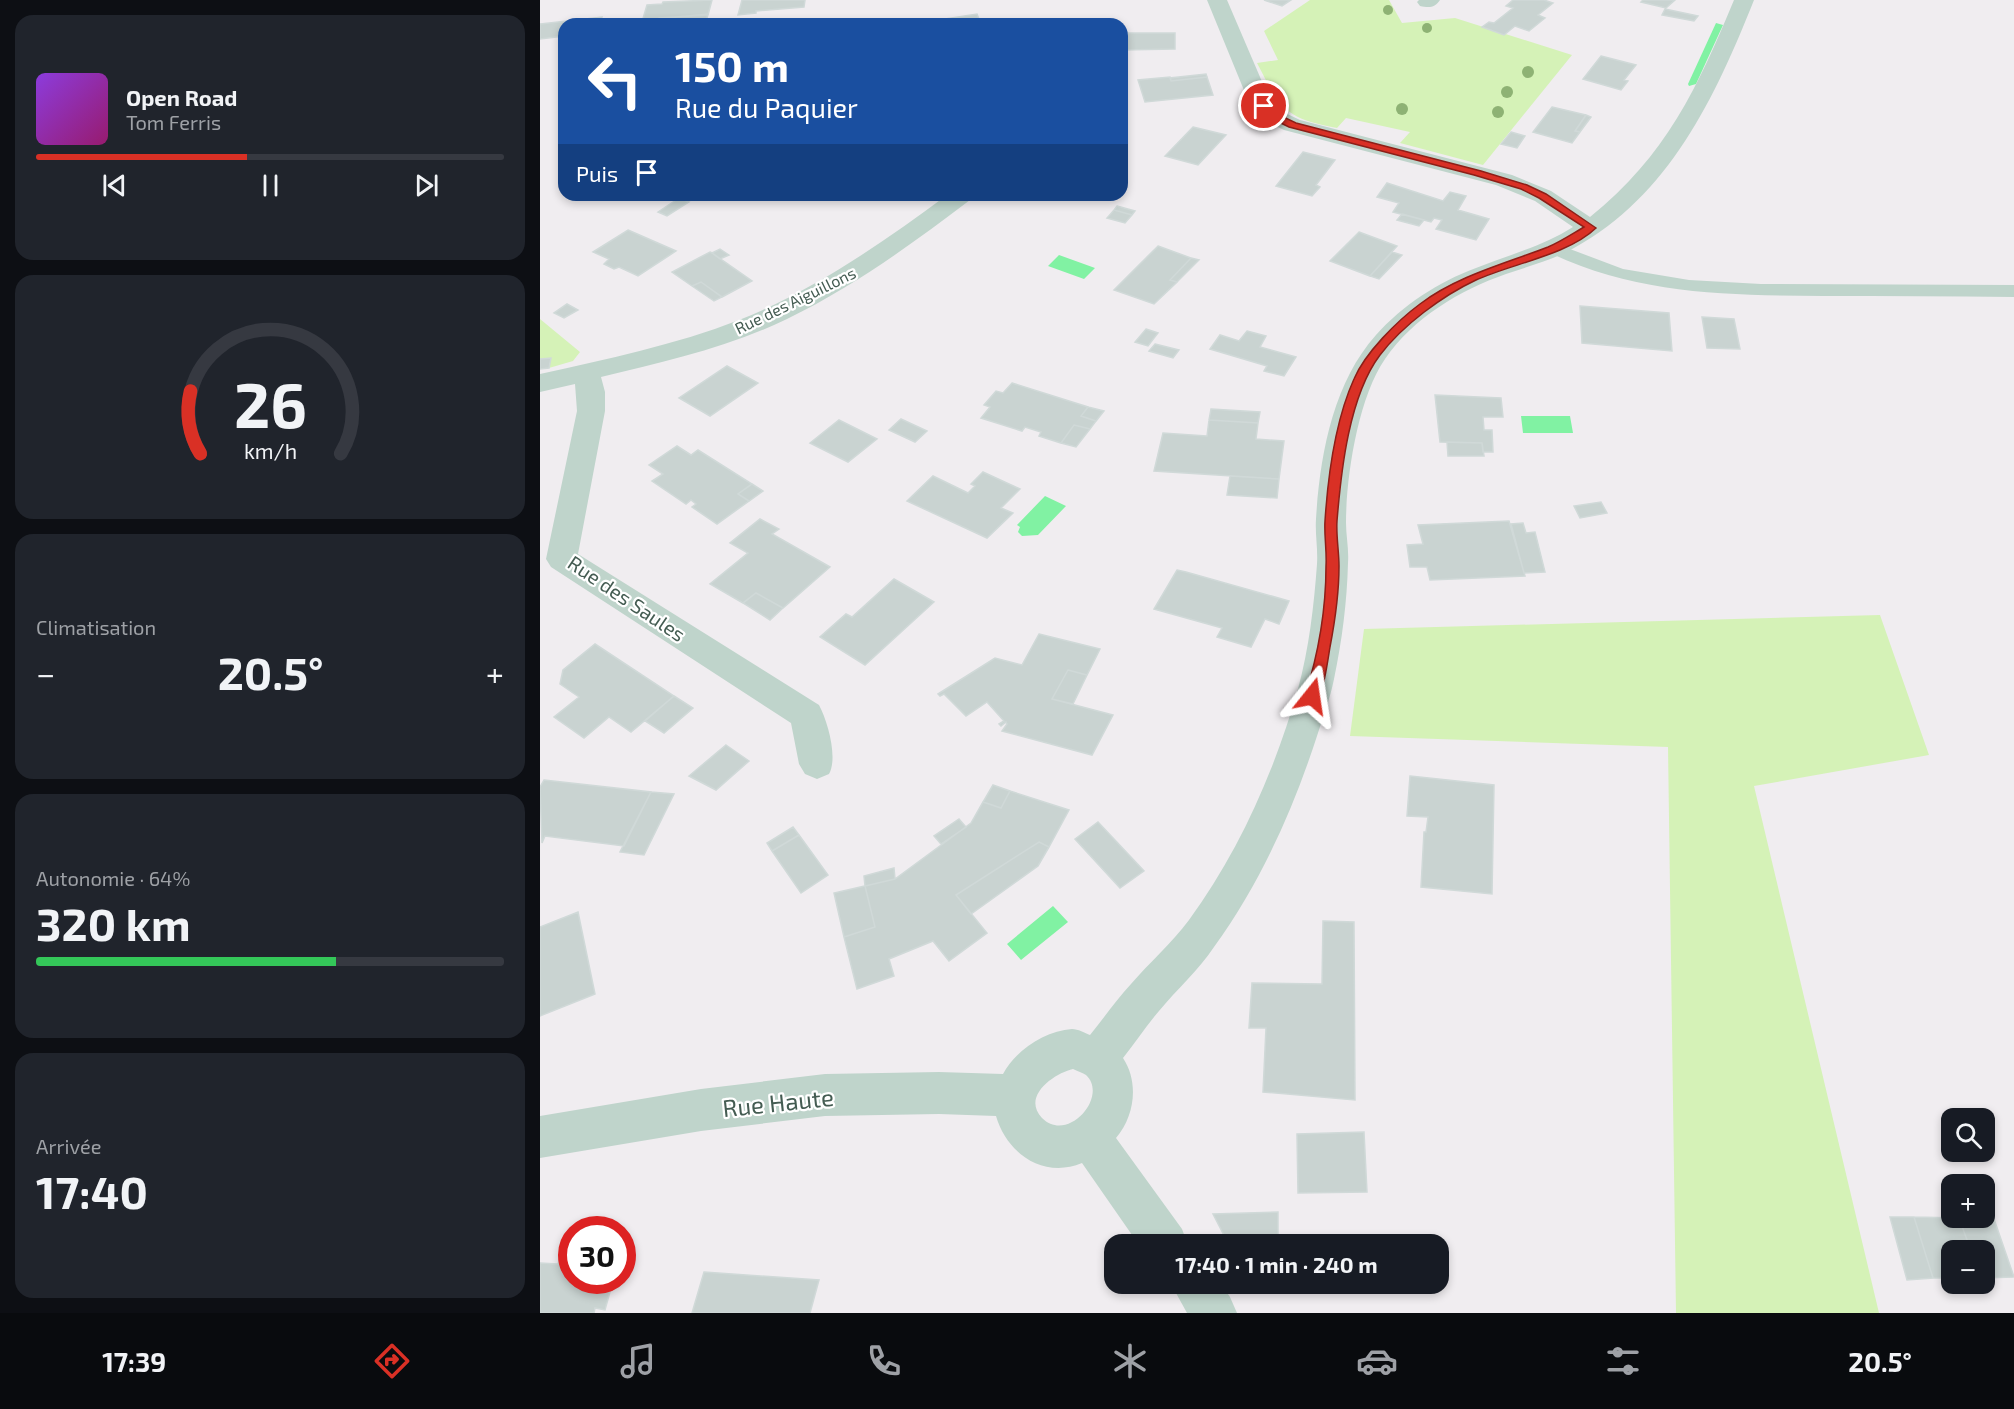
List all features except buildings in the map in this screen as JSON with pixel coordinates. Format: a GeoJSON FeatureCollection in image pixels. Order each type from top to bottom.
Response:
{"type":"FeatureCollection","features":[{"type":"Feature","properties":{"kind":"street"},"geometry":{"type":"LineString","coordinates":[[1217,0],[1259,100],[1273,116],[1303,128],[1504,180],[1543,196],[1591,228]]}},
{"type":"Feature","properties":{"kind":"street"},"geometry":{"type":"LineString","coordinates":[[1098,1058],[1146,996],[1183,958],[1242,869],[1268,820],[1295,750],[1318,678],[1328,621],[1333,567],[1331,522],[1338,467],[1348,414],[1360,378],[1376,352],[1423,306],[1472,278],[1554,248],[1591,228],[1632,194],[1653,173],[1682,134],[1744,0]]}},
{"type":"Feature","properties":{"kind":"street","name":"Rue des Aiguillons"},"geometry":{"type":"LineString","coordinates":[[540,383],[723,335],[750,325],[846,276],[907,236],[954,201]]}},
{"type":"Feature","properties":{"kind":"street","name":"Rue des Saules"},"geometry":{"type":"LineString","coordinates":[[586,372],[591,392],[591,411],[562,559],[807,715],[817,764]]}},
{"type":"Feature","properties":{"kind":"street"},"geometry":{"type":"LineString","coordinates":[[1074,1049],[1098,1058],[1111,1078],[1114,1091],[1108,1117],[1090,1138],[1077,1144],[1063,1147],[1048,1146],[1036,1141],[1019,1121],[1017,1108],[1017,1094],[1028,1070],[1049,1054],[1074,1049]]}},
{"type":"Feature","properties":{"kind":"street","name":"Rue Haute"},"geometry":{"type":"LineString","coordinates":[[540,1137],[701,1110],[825,1095],[939,1093],[987,1096],[1017,1094]]}},
{"type":"Feature","properties":{"kind":"street"},"geometry":{"type":"LineString","coordinates":[[1090,1138],[1158,1234]]}},
{"type":"Feature","properties":{"kind":"street"},"geometry":{"type":"LineString","coordinates":[[1201,1294],[1214,1313]]}},
{"type":"Feature","properties":{"kind":"lane"},"geometry":{"type":"LineString","coordinates":[[1554,248],[1607,272],[1687,285],[1757,290],[2014,291]]}},
{"type":"Feature","properties":{"kind":"shaded area"},"geometry":{"type":"Polygon","coordinates":[[[1310,0],[1389,0],[1402,23],[1455,18],[1572,55],[1483,165],[1400,143],[1410,132],[1346,118],[1337,128],[1306,120],[1286,109],[1272,91],[1257,63],[1278,60],[1264,31],[1310,0]]]}},
{"type":"Feature","properties":{"kind":"shaded area"},"geometry":{"type":"Polygon","coordinates":[[[1059,255],[1095,268],[1084,279],[1048,266],[1059,255]]]}},
{"type":"Feature","properties":{"kind":"shaded area"},"geometry":{"type":"Polygon","coordinates":[[[540,319],[580,352],[573,361],[549,368],[551,358],[540,359],[540,319]]]}},
{"type":"Feature","properties":{"kind":"shaded area"},"geometry":{"type":"Polygon","coordinates":[[[1521,416],[1570,416],[1573,433],[1523,433],[1521,416]]]}},
{"type":"Feature","properties":{"kind":"shaded area"},"geometry":{"type":"Polygon","coordinates":[[[1045,496],[1066,506],[1038,535],[1022,536],[1018,532],[1020,527],[1017,525],[1045,496]]]}},
{"type":"Feature","properties":{"kind":"shaded area"},"geometry":{"type":"Polygon","coordinates":[[[1880,615],[1929,755],[1754,786],[1879,1313],[1676,1313],[1668,747],[1350,736],[1364,629],[1880,615]]]}},
{"type":"Feature","properties":{"kind":"shaded area"},"geometry":{"type":"Polygon","coordinates":[[[1053,906],[1068,922],[1021,960],[1007,944],[1053,906]]]}},
{"type":"Feature","properties":{"kind":"waterway"},"geometry":{"type":"LineString","coordinates":[[1692,84],[1719,25]]}},
{"type":"Feature","properties":{"kind":"route"},"geometry":{"type":"LineString","coordinates":[[1264,106],[1273,116],[1292,125],[1524,187],[1543,196],[1591,228],[1554,248],[1472,278],[1423,306],[1376,352],[1360,378],[1348,414],[1339,456],[1331,522],[1333,567],[1328,621],[1318,678],[1312,696]]}}]}
